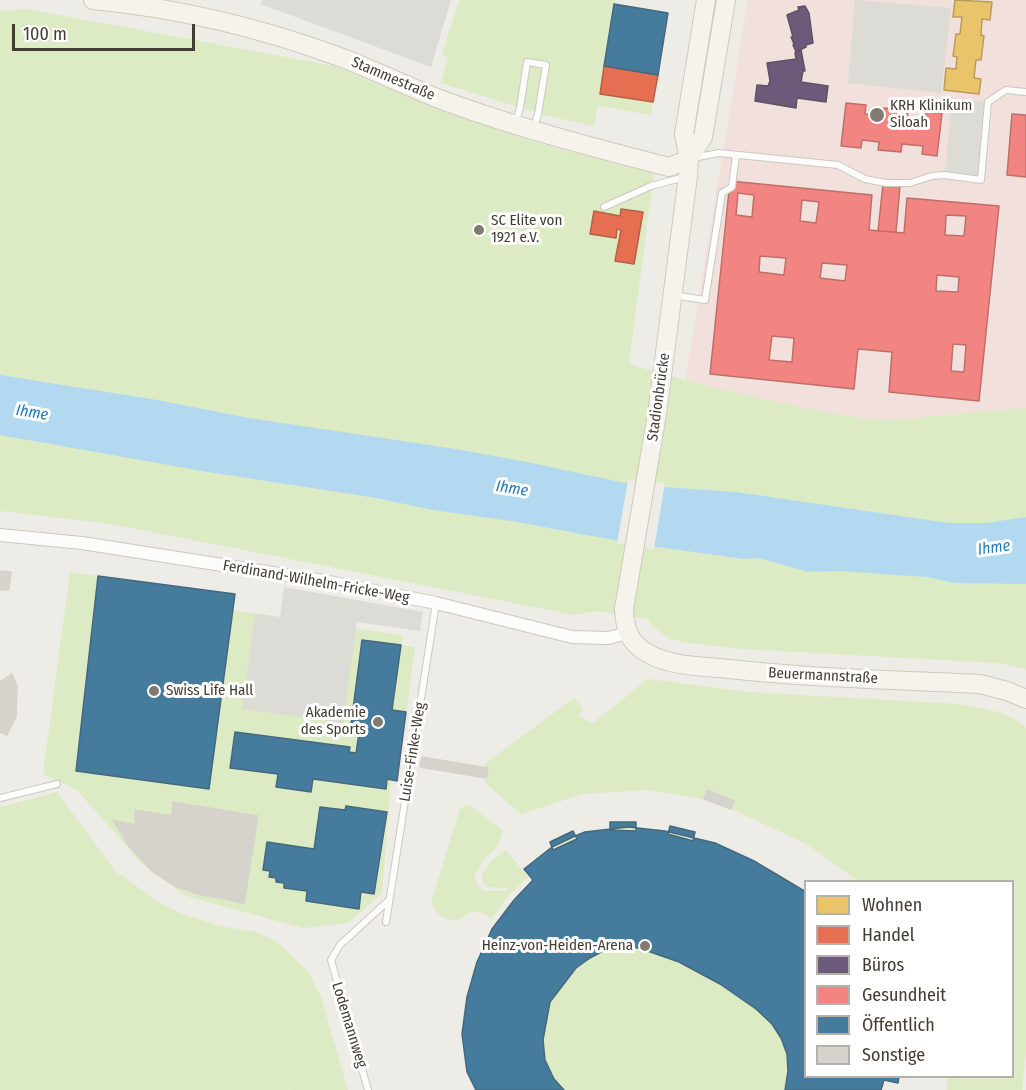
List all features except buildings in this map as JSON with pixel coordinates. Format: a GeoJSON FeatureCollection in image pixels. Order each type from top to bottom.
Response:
{"type":"FeatureCollection","features":[{"type":"Feature","properties":{"kind":"street","name":"Stammestraße"},"geometry":{"type":"LineString","coordinates":[[93,0],[146,5],[256,29],[337,56],[449,103],[532,131],[669,167],[689,168]]}},
{"type":"Feature","properties":{"kind":"street","name":"Stadionbrücke"},"geometry":{"type":"LineString","coordinates":[[628,633],[624,609],[657,414],[689,168],[684,134],[706,0]]}},
{"type":"Feature","properties":{"kind":"street","name":"Stadionbrücke"},"geometry":{"type":"LineString","coordinates":[[689,168],[704,137],[726,0]]}},
{"type":"Feature","properties":{"kind":"street","name":"Ferdinand-Wilhelm-Fricke-Weg"},"geometry":{"type":"LineString","coordinates":[[0,535],[82,543],[280,574],[436,603],[572,637],[608,639],[628,633]]}},
{"type":"Feature","properties":{"kind":"street","name":"Beuermannstraße"},"geometry":{"type":"LineString","coordinates":[[628,633],[642,650],[654,656],[685,664],[780,674],[980,684],[1026,699]]}},
{"type":"Feature","properties":{"kind":"lane"},"geometry":{"type":"LineString","coordinates":[[515,125],[527,62],[546,65],[538,114],[532,131]]}},
{"type":"Feature","properties":{"kind":"lane"},"geometry":{"type":"LineString","coordinates":[[604,207],[719,153],[838,165],[865,179],[886,183],[910,183],[932,176],[945,175],[981,180],[988,102],[1006,90],[1026,92]]}},
{"type":"Feature","properties":{"kind":"lane"},"geometry":{"type":"LineString","coordinates":[[673,295],[705,300],[722,193],[732,187],[736,155]]}},
{"type":"Feature","properties":{"kind":"lane","name":"Luise-Finke-Weg"},"geometry":{"type":"LineString","coordinates":[[386,922],[436,603]]}},
{"type":"Feature","properties":{"kind":"lane"},"geometry":{"type":"LineString","coordinates":[[0,798],[57,784]]}},
{"type":"Feature","properties":{"kind":"lane","name":"Lodemannweg"},"geometry":{"type":"LineString","coordinates":[[368,1090],[330,960],[340,945],[390,900]]}},
{"type":"Feature","properties":{"kind":"shaded area"},"geometry":{"type":"Polygon","coordinates":[[[262,0],[451,0],[431,67],[263,5],[262,0]]]}},
{"type":"Feature","properties":{"kind":"shaded area","name":"KRH Klinikum Siloah"},"geometry":{"type":"Polygon","coordinates":[[[748,0],[1026,0],[1026,408],[872,420],[820,412],[685,381],[748,0]]]}},
{"type":"Feature","properties":{"kind":"shaded area"},"geometry":{"type":"Polygon","coordinates":[[[855,0],[951,8],[941,93],[848,83],[855,0]]]}},
{"type":"Feature","properties":{"kind":"shaded area"},"geometry":{"type":"Polygon","coordinates":[[[952,98],[988,102],[981,180],[945,175],[952,98]]]}},
{"type":"Feature","properties":{"kind":"shaded area"},"geometry":{"type":"Polygon","coordinates":[[[284,587],[423,612],[420,631],[357,622],[343,723],[242,709],[255,614],[280,617],[284,587]]]}},
{"type":"Feature","properties":{"kind":"green space"},"geometry":{"type":"Polygon","coordinates":[[[459,0],[615,0],[615,4],[668,13],[651,115],[598,106],[594,126],[547,116],[441,83],[448,58],[442,55],[459,0]]]}},
{"type":"Feature","properties":{"kind":"green space"},"geometry":{"type":"Polygon","coordinates":[[[27,9],[334,66],[447,113],[538,143],[654,172],[629,364],[768,400],[860,418],[891,420],[1026,408],[1026,669],[998,663],[740,649],[689,643],[670,639],[651,625],[648,619],[596,611],[575,615],[111,524],[0,511],[0,11],[27,9]]]}},
{"type":"Feature","properties":{"kind":"green space"},"geometry":{"type":"Polygon","coordinates":[[[70,572],[98,576],[233,610],[402,635],[401,645],[415,647],[397,781],[391,780],[382,893],[348,923],[303,928],[186,896],[143,865],[77,790],[43,774],[70,572]]]}},
{"type":"Feature","properties":{"kind":"green space"},"geometry":{"type":"Polygon","coordinates":[[[648,679],[749,692],[958,704],[1003,714],[1019,722],[1026,728],[1026,1050],[1022,1090],[947,1090],[947,1078],[1014,1078],[1014,880],[857,880],[808,845],[734,810],[704,799],[646,790],[583,794],[521,814],[485,783],[488,768],[484,767],[486,763],[574,698],[583,709],[578,716],[593,723],[648,679]]]}},
{"type":"Feature","properties":{"kind":"green space"},"geometry":{"type":"Polygon","coordinates":[[[57,792],[116,872],[118,886],[117,872],[158,902],[180,913],[220,926],[256,932],[276,941],[308,971],[321,997],[348,1090],[290,1090],[287,1077],[289,1090],[0,1090],[0,807],[57,792]]]}},
{"type":"Feature","properties":{"kind":"green space"},"geometry":{"type":"Polygon","coordinates":[[[469,805],[503,830],[498,846],[487,856],[474,876],[478,885],[483,891],[507,891],[508,888],[486,887],[481,876],[486,868],[506,850],[528,877],[508,896],[492,919],[485,914],[473,911],[460,919],[451,920],[439,914],[431,903],[460,808],[469,805]]]}},
{"type":"Feature","properties":{"kind":"green space","name":"Heinz-von-Heiden-Arena"},"geometry":{"type":"Polygon","coordinates":[[[628,827],[699,840],[765,866],[804,891],[804,1078],[899,1078],[898,1083],[884,1081],[881,1090],[476,1090],[466,1062],[463,1034],[465,1005],[483,950],[514,901],[533,880],[524,869],[568,838],[590,831],[628,827]]]}},
{"type":"Feature","properties":{"kind":"water","name":"Ihme"},"geometry":{"type":"Polygon","coordinates":[[[0,375],[157,400],[249,418],[462,450],[634,485],[736,492],[949,523],[986,523],[1026,517],[1026,584],[955,583],[927,577],[840,571],[808,572],[759,558],[743,559],[630,543],[0,435],[0,375]]]}},
{"type":"Feature","properties":{"kind":"pier"},"geometry":{"type":"Polygon","coordinates":[[[628,480],[665,483],[654,549],[617,543],[628,480]]]}},
{"type":"Feature","properties":{"kind":"place","name":"KRH Klinikum Siloah"},"geometry":{"type":"Point","coordinates":[877,115]}},
{"type":"Feature","properties":{"kind":"place","name":"SC Elite von 1921 e.V."},"geometry":{"type":"Point","coordinates":[479,230]}},
{"type":"Feature","properties":{"kind":"place","name":"Swiss Life Hall"},"geometry":{"type":"Point","coordinates":[154,691]}},
{"type":"Feature","properties":{"kind":"place","name":"Akademie des Sports"},"geometry":{"type":"Point","coordinates":[378,722]}},
{"type":"Feature","properties":{"kind":"place","name":"Heinz-von-Heiden-Arena"},"geometry":{"type":"Point","coordinates":[645,946]}}]}
